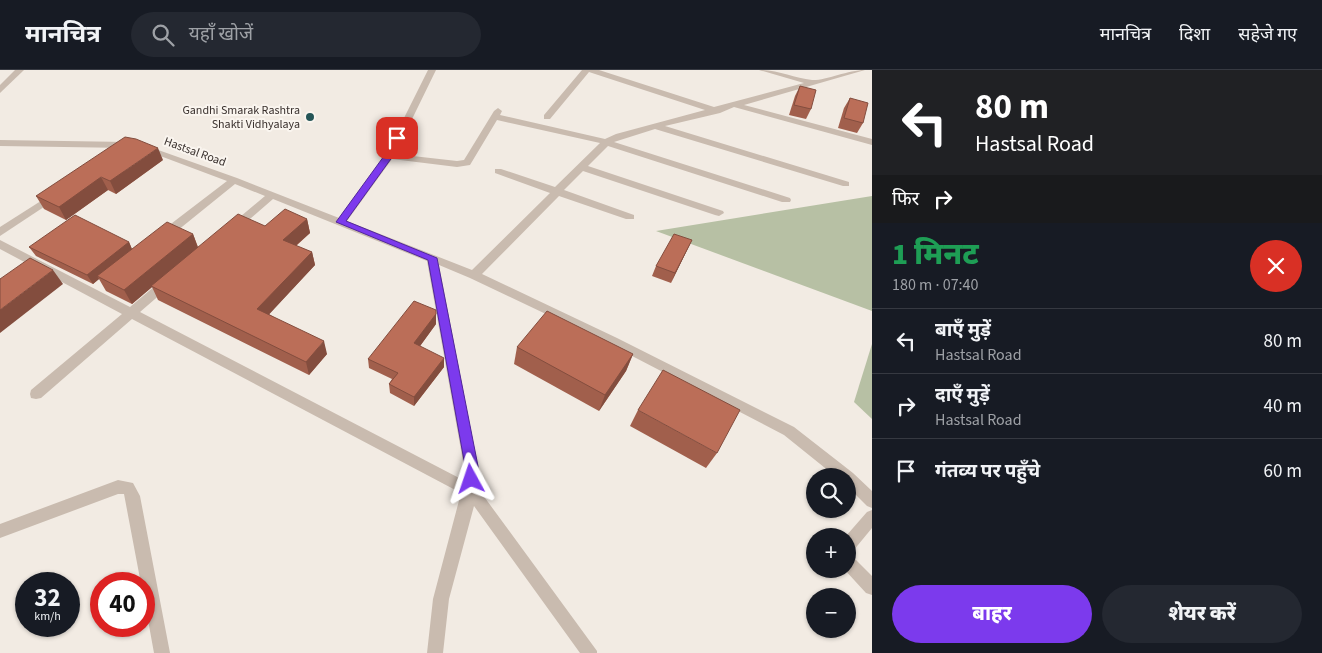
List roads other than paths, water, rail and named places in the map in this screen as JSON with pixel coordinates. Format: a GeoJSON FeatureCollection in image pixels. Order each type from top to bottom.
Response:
{"type":"FeatureCollection","features":[{"type":"Feature","properties":{"kind":"street"},"geometry":{"type":"LineString","coordinates":[[0,90],[20,70]]}},
{"type":"Feature","properties":{"kind":"street"},"geometry":{"type":"LineString","coordinates":[[341,222],[388,156],[432,70]]}},
{"type":"Feature","properties":{"kind":"street"},"geometry":{"type":"LineString","coordinates":[[547,117],[586,70]]}},
{"type":"Feature","properties":{"kind":"street"},"geometry":{"type":"LineString","coordinates":[[591,70],[717,111]]}},
{"type":"Feature","properties":{"kind":"street"},"geometry":{"type":"LineString","coordinates":[[763,70],[812,83]]}},
{"type":"Feature","properties":{"kind":"street"},"geometry":{"type":"LineString","coordinates":[[474,275],[606,142],[655,126],[717,111],[861,70]]}},
{"type":"Feature","properties":{"kind":"street"},"geometry":{"type":"LineString","coordinates":[[734,105],[872,142]]}},
{"type":"Feature","properties":{"kind":"street"},"geometry":{"type":"LineString","coordinates":[[388,156],[457,164],[467,163],[497,113],[606,142],[786,200]]}},
{"type":"Feature","properties":{"kind":"street"},"geometry":{"type":"LineString","coordinates":[[655,126],[846,184]]}},
{"type":"Feature","properties":{"kind":"street","name":"Hastsal Road"},"geometry":{"type":"LineString","coordinates":[[0,143],[128,145],[152,150],[234,180],[474,275],[613,341],[789,430],[835,468]]}},
{"type":"Feature","properties":{"kind":"street"},"geometry":{"type":"LineString","coordinates":[[112,156],[128,145]]}},
{"type":"Feature","properties":{"kind":"street"},"geometry":{"type":"LineString","coordinates":[[582,167],[719,213]]}},
{"type":"Feature","properties":{"kind":"street"},"geometry":{"type":"LineString","coordinates":[[498,171],[630,217]]}},
{"type":"Feature","properties":{"kind":"street"},"geometry":{"type":"LineString","coordinates":[[152,245],[234,180]]}},
{"type":"Feature","properties":{"kind":"street"},"geometry":{"type":"LineString","coordinates":[[0,232],[64,188]]}},
{"type":"Feature","properties":{"kind":"street"},"geometry":{"type":"LineString","coordinates":[[220,238],[272,195]]}},
{"type":"Feature","properties":{"kind":"street"},"geometry":{"type":"LineString","coordinates":[[0,244],[97,289],[132,312],[471,491],[588,651]]}},
{"type":"Feature","properties":{"kind":"street"},"geometry":{"type":"LineString","coordinates":[[432,258],[471,466],[471,491],[463,527],[443,592],[435,653]]}},
{"type":"Feature","properties":{"kind":"street"},"geometry":{"type":"LineString","coordinates":[[36,394],[176,275]]}},
{"type":"Feature","properties":{"kind":"street","name":"Hastsal Road"},"geometry":{"type":"LineString","coordinates":[[856,486],[872,501]]}},
{"type":"Feature","properties":{"kind":"street"},"geometry":{"type":"LineString","coordinates":[[0,531],[118,487],[128,488],[132,496],[162,653]]}},
{"type":"Feature","properties":{"kind":"street"},"geometry":{"type":"LineString","coordinates":[[856,536],[872,517]]}},
{"type":"Feature","properties":{"kind":"street"},"geometry":{"type":"LineString","coordinates":[[856,570],[872,587]]}},
{"type":"Feature","properties":{"kind":"place","name":"Gandhi Smarak Rashtra Shakti Vidhyalaya"},"geometry":{"type":"Point","coordinates":[310,117]}}]}
